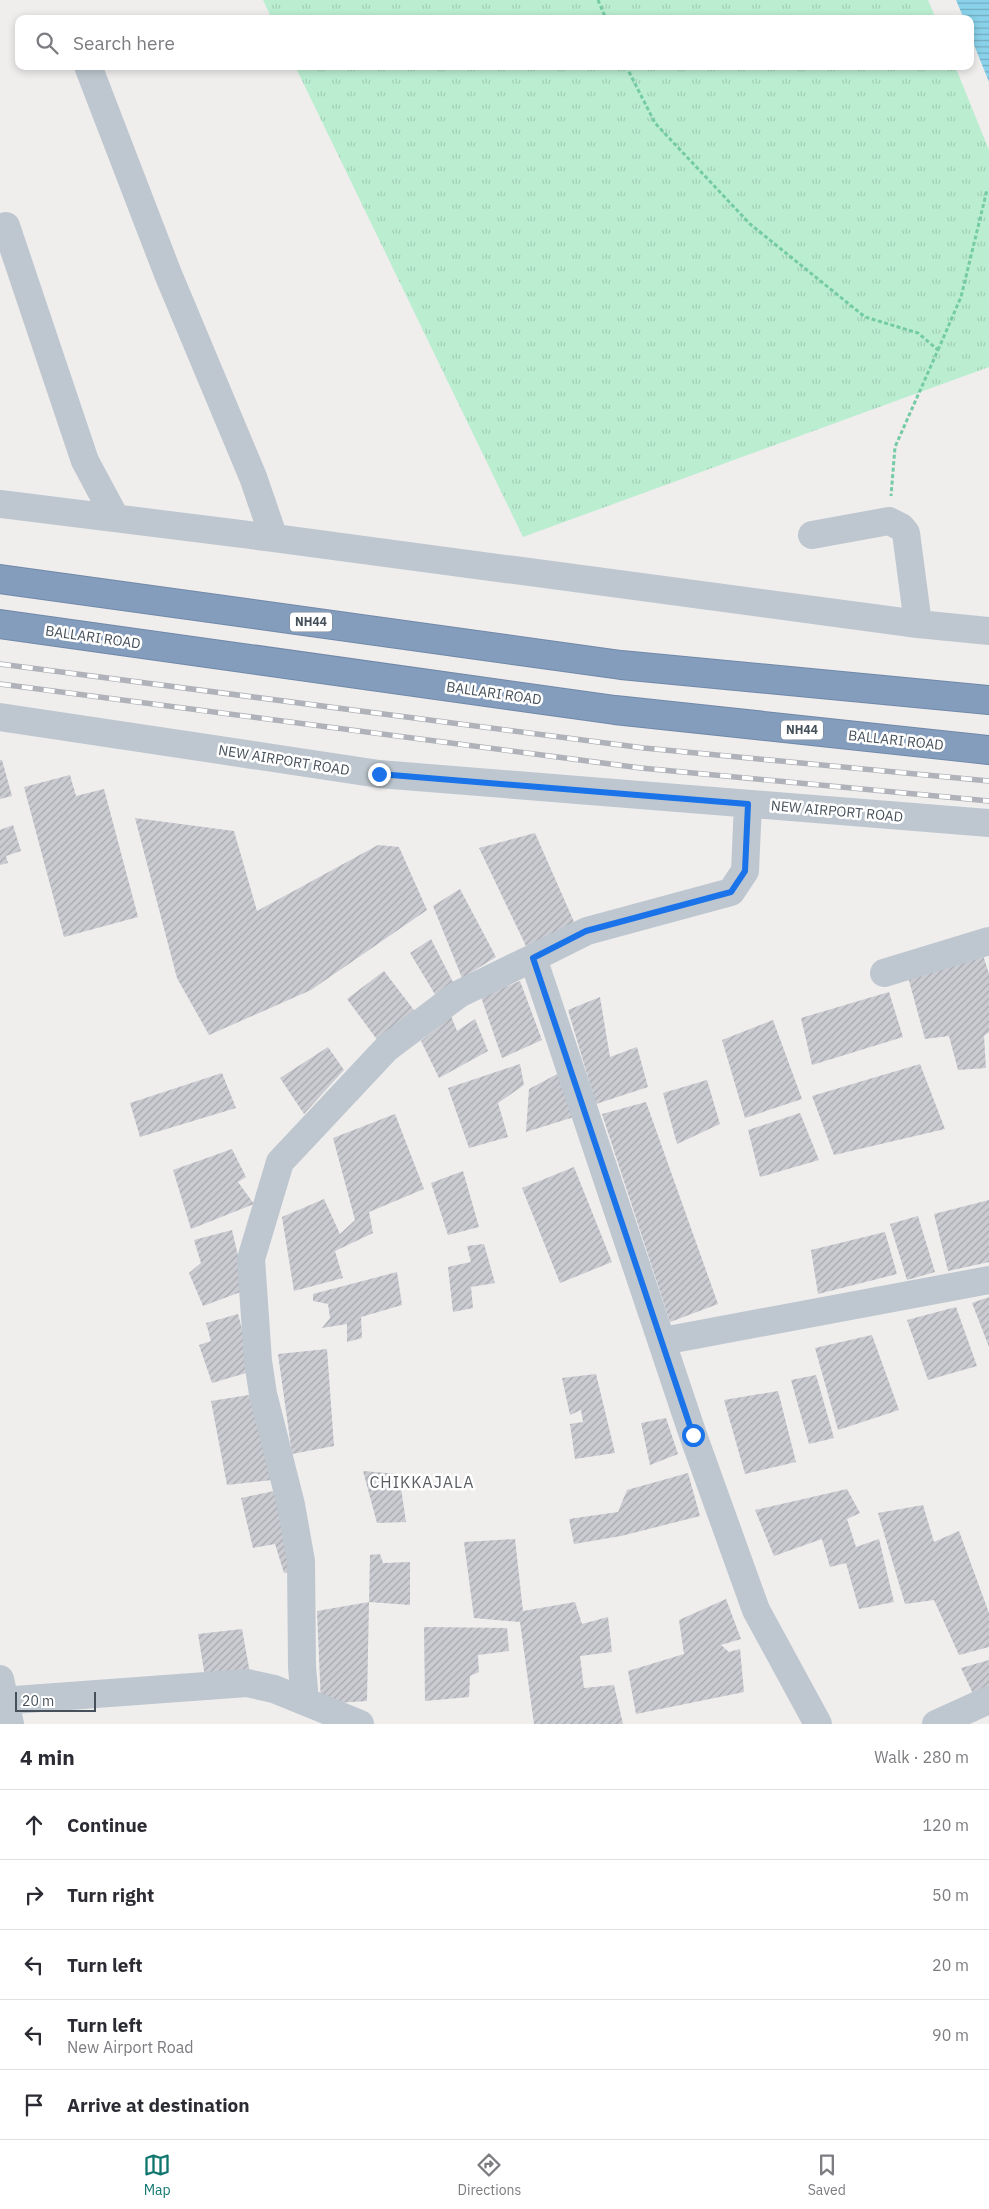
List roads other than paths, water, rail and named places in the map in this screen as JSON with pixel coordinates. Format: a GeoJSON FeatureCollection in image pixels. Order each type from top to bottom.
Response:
{"type":"FeatureCollection","features":[{"type":"Feature","properties":{"kind":"highway","name":"NH44"},"geometry":{"type":"LineString","coordinates":[[0,579],[621,664],[989,700]]}},
{"type":"Feature","properties":{"kind":"highway","name":"BALLARI ROAD"},"geometry":{"type":"LineString","coordinates":[[0,624],[615,710],[989,750]]}},
{"type":"Feature","properties":{"kind":"street"},"geometry":{"type":"LineString","coordinates":[[90,70],[168,274],[254,477],[274,538]]}},
{"type":"Feature","properties":{"kind":"street"},"geometry":{"type":"LineString","coordinates":[[6,226],[85,461],[115,517]]}},
{"type":"Feature","properties":{"kind":"street"},"geometry":{"type":"LineString","coordinates":[[0,504],[115,517],[918,624],[989,631]]}},
{"type":"Feature","properties":{"kind":"street"},"geometry":{"type":"LineString","coordinates":[[812,535],[889,522],[902,527],[906,533],[918,624]]}},
{"type":"Feature","properties":{"kind":"street","name":"NEW AIRPORT ROAD"},"geometry":{"type":"LineString","coordinates":[[0,717],[379,774],[989,823]]}},
{"type":"Feature","properties":{"kind":"street"},"geometry":{"type":"LineString","coordinates":[[305,1701],[302,1667],[301,1562],[291,1505],[263,1394],[258,1361],[251,1259],[280,1162],[387,1048],[459,994],[586,931],[731,892],[745,871],[748,804]]}},
{"type":"Feature","properties":{"kind":"street"},"geometry":{"type":"LineString","coordinates":[[884,973],[989,942]]}},
{"type":"Feature","properties":{"kind":"street"},"geometry":{"type":"LineString","coordinates":[[533,958],[693,1435],[756,1610],[818,1724]]}},
{"type":"Feature","properties":{"kind":"street"},"geometry":{"type":"LineString","coordinates":[[663,1341],[989,1280]]}},
{"type":"Feature","properties":{"kind":"street"},"geometry":{"type":"LineString","coordinates":[[4,1701],[247,1682],[274,1689],[360,1724]]}},
{"type":"Feature","properties":{"kind":"street"},"geometry":{"type":"LineString","coordinates":[[936,1724],[989,1700]]}},
{"type":"Feature","properties":{"kind":"water"},"geometry":{"type":"Polygon","coordinates":[[[956,0],[989,0],[989,82],[974,45],[974,15],[962,15],[956,0]]]}},
{"type":"Feature","properties":{"kind":"railway"},"geometry":{"type":"LineString","coordinates":[[0,664],[644,748],[989,781]]}},
{"type":"Feature","properties":{"kind":"railway"},"geometry":{"type":"LineString","coordinates":[[0,684],[641,768],[989,801]]}},
{"type":"Feature","properties":{"kind":"district","name":"CHIKKAJALA"},"geometry":{"type":"Point","coordinates":[422,1482]}}]}
